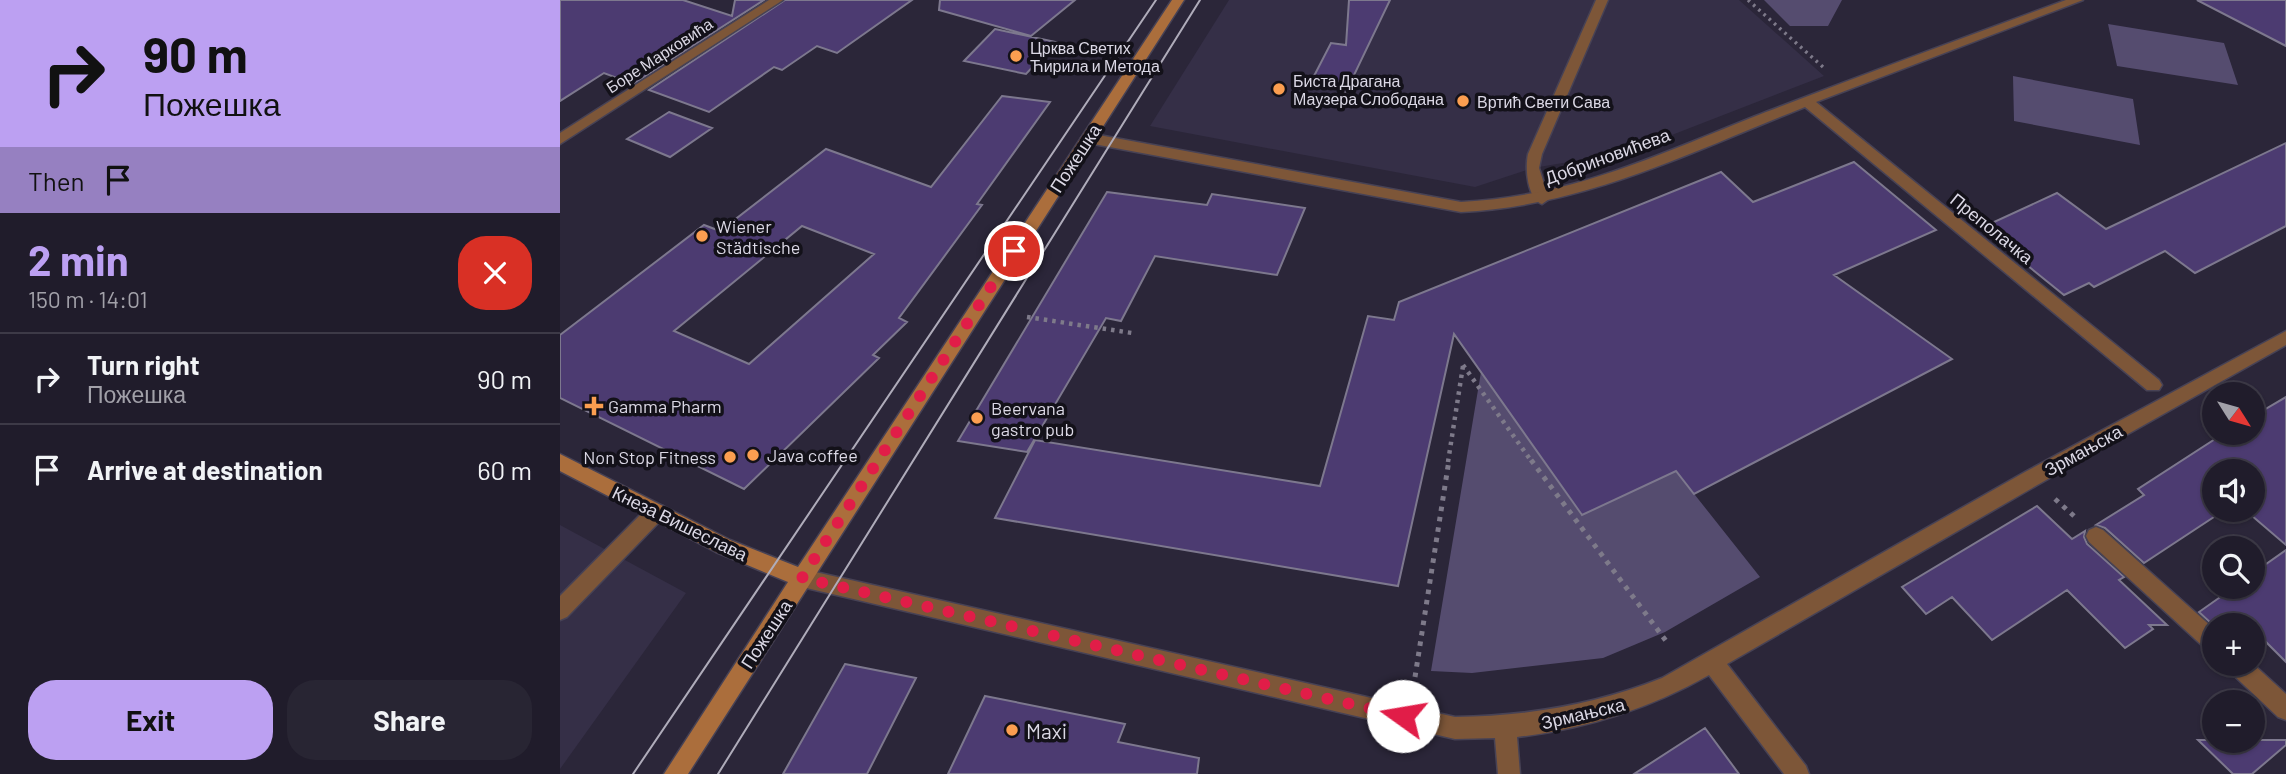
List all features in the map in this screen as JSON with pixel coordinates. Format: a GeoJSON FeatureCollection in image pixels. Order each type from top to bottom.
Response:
{"type":"FeatureCollection","features":[{"type":"Feature","properties":{"kind":"main road","name":"Пожешка"},"geometry":{"type":"LineString","coordinates":[[675,774],[1178,0]]}},
{"type":"Feature","properties":{"kind":"main road","name":"Кнеза Вишеслава"},"geometry":{"type":"LineString","coordinates":[[560,462],[723,546],[802,578]]}},
{"type":"Feature","properties":{"kind":"street","name":"Боре Марковића"},"geometry":{"type":"LineString","coordinates":[[560,139],[777,0]]}},
{"type":"Feature","properties":{"kind":"street"},"geometry":{"type":"LineString","coordinates":[[1542,199],[1532,168],[1535,154],[1602,0]]}},
{"type":"Feature","properties":{"kind":"street","name":"Добриновићева"},"geometry":{"type":"LineString","coordinates":[[1088,138],[1461,207],[1503,206],[1542,199],[1601,182],[1806,101],[2077,0]]}},
{"type":"Feature","properties":{"kind":"street","name":"Преполачка"},"geometry":{"type":"LineString","coordinates":[[1806,101],[2153,385]]}},
{"type":"Feature","properties":{"kind":"street","name":"Зрмањска"},"geometry":{"type":"LineString","coordinates":[[802,578],[1455,728],[1505,729],[1571,720],[1625,705],[1669,686],[2032,478],[2286,337]]}},
{"type":"Feature","properties":{"kind":"street"},"geometry":{"type":"LineString","coordinates":[[560,610],[656,512]]}},
{"type":"Feature","properties":{"kind":"street"},"geometry":{"type":"LineString","coordinates":[[2096,536],[2202,632]]}},
{"type":"Feature","properties":{"kind":"street"},"geometry":{"type":"LineString","coordinates":[[1712,662],[1798,774]]}},
{"type":"Feature","properties":{"kind":"street"},"geometry":{"type":"LineString","coordinates":[[2250,676],[2286,709]]}},
{"type":"Feature","properties":{"kind":"street"},"geometry":{"type":"LineString","coordinates":[[1505,729],[1509,774]]}},
{"type":"Feature","properties":{"kind":"path"},"geometry":{"type":"LineString","coordinates":[[1748,0],[1831,74]]}},
{"type":"Feature","properties":{"kind":"path"},"geometry":{"type":"LineString","coordinates":[[1027,317],[1132,333]]}},
{"type":"Feature","properties":{"kind":"path"},"geometry":{"type":"LineString","coordinates":[[1415,677],[1463,365],[1576,523],[1669,645]]}},
{"type":"Feature","properties":{"kind":"path"},"geometry":{"type":"LineString","coordinates":[[2032,478],[2096,536]]}},
{"type":"Feature","properties":{"kind":"shaded area","name":"Вртић Свети Сава"},"geometry":{"type":"Polygon","coordinates":[[[1229,0],[1739,0],[1824,76],[1628,152],[1533,168],[1475,187],[1150,126],[1229,0]]]}},
{"type":"Feature","properties":{"kind":"shaded area"},"geometry":{"type":"Polygon","coordinates":[[[1764,0],[1842,0],[1828,26],[1790,26],[1764,0]]]}},
{"type":"Feature","properties":{"kind":"shaded area"},"geometry":{"type":"Polygon","coordinates":[[[2108,24],[2224,43],[2238,85],[2117,66],[2108,24]]]}},
{"type":"Feature","properties":{"kind":"shaded area"},"geometry":{"type":"Polygon","coordinates":[[[2013,76],[2133,99],[2140,145],[2014,121],[2013,76]]]}},
{"type":"Feature","properties":{"kind":"shaded area"},"geometry":{"type":"Polygon","coordinates":[[[1481,372],[1581,515],[1676,471],[1760,577],[1665,632],[1603,658],[1472,673],[1431,671],[1481,372]]]}},
{"type":"Feature","properties":{"kind":"shaded area"},"geometry":{"type":"Polygon","coordinates":[[[560,525],[686,593],[560,769],[560,525]]]}},
{"type":"Feature","properties":{"kind":"building"},"geometry":{"type":"Polygon","coordinates":[[[560,0],[683,0],[732,16],[735,0],[764,0],[633,84],[604,73],[560,101],[560,0]]]}},
{"type":"Feature","properties":{"kind":"building"},"geometry":{"type":"Polygon","coordinates":[[[785,0],[912,0],[837,53],[817,46],[782,70],[774,67],[709,112],[649,90],[785,0]]]}},
{"type":"Feature","properties":{"kind":"building"},"geometry":{"type":"Polygon","coordinates":[[[940,0],[1075,0],[1031,36],[939,10],[940,0]]]}},
{"type":"Feature","properties":{"kind":"building"},"geometry":{"type":"Polygon","coordinates":[[[1349,0],[1390,0],[1344,96],[1343,82],[1313,78],[1331,43],[1346,45],[1349,0]]]}},
{"type":"Feature","properties":{"kind":"building"},"geometry":{"type":"Polygon","coordinates":[[[2197,0],[2286,0],[2286,46],[2197,0]]]}},
{"type":"Feature","properties":{"kind":"building","name":"Црква Светих Ћирила и Метода"},"geometry":{"type":"Polygon","coordinates":[[[995,29],[1056,42],[1026,74],[964,61],[995,29]]]}},
{"type":"Feature","properties":{"kind":"building"},"geometry":{"type":"Polygon","coordinates":[[[1002,96],[1050,102],[977,204],[982,205],[899,318],[907,322],[873,355],[879,358],[744,489],[560,398],[560,335],[704,225],[720,231],[826,149],[931,187],[1002,96]],[[802,226],[674,331],[749,364],[874,254],[802,226]]]}},
{"type":"Feature","properties":{"kind":"building"},"geometry":{"type":"Polygon","coordinates":[[[669,112],[712,128],[670,157],[627,139],[669,112]]]}},
{"type":"Feature","properties":{"kind":"building"},"geometry":{"type":"Polygon","coordinates":[[[2286,143],[2286,226],[2195,273],[2165,251],[2094,287],[2089,283],[2064,295],[1981,228],[2057,193],[2106,229],[2286,143]]]}},
{"type":"Feature","properties":{"kind":"building"},"geometry":{"type":"Polygon","coordinates":[[[1854,162],[1936,230],[1834,275],[1952,359],[1694,494],[1676,471],[1582,515],[1454,334],[1398,586],[995,518],[1035,440],[1320,486],[1368,316],[1394,320],[1399,302],[1721,172],[1753,202],[1854,162]]]}},
{"type":"Feature","properties":{"kind":"building"},"geometry":{"type":"Polygon","coordinates":[[[1107,192],[1207,205],[1212,194],[1305,208],[1277,275],[1155,256],[1121,321],[1106,318],[1027,452],[958,441],[1107,192]]]}},
{"type":"Feature","properties":{"kind":"building"},"geometry":{"type":"Polygon","coordinates":[[[2286,397],[2286,545],[2259,522],[2265,522],[2265,459],[2202,459],[2202,522],[2206,522],[2144,563],[2105,528],[2096,525],[2144,495],[2138,489],[2206,445],[2265,445],[2265,409],[2286,397]]]}},
{"type":"Feature","properties":{"kind":"building"},"geometry":{"type":"Polygon","coordinates":[[[2037,506],[2072,539],[2085,531],[2087,544],[2124,577],[2119,580],[2167,625],[2149,625],[2153,629],[2125,648],[2067,590],[1992,640],[1952,597],[1926,614],[1902,587],[2037,506]]]}},
{"type":"Feature","properties":{"kind":"building"},"geometry":{"type":"Polygon","coordinates":[[[2286,550],[2286,662],[2265,641],[2265,613],[2202,615],[2199,612],[2218,599],[2265,599],[2265,565],[2286,550]]]}},
{"type":"Feature","properties":{"kind":"building"},"geometry":{"type":"Polygon","coordinates":[[[845,664],[916,678],[867,774],[783,774],[845,664]]]}},
{"type":"Feature","properties":{"kind":"building"},"geometry":{"type":"Polygon","coordinates":[[[985,696],[1125,724],[1118,742],[1199,758],[1197,774],[948,774],[985,696]]]}},
{"type":"Feature","properties":{"kind":"building"},"geometry":{"type":"Polygon","coordinates":[[[1705,728],[1739,774],[1634,774],[1705,728]]]}},
{"type":"Feature","properties":{"kind":"building"},"geometry":{"type":"Polygon","coordinates":[[[2265,740],[2286,740],[2286,745],[2252,774],[2233,774],[2211,753],[2265,753],[2265,740]]]}},
{"type":"Feature","properties":{"kind":"tram line"},"geometry":{"type":"LineString","coordinates":[[633,774],[1156,0]]}},
{"type":"Feature","properties":{"kind":"tram line"},"geometry":{"type":"LineString","coordinates":[[718,774],[1200,0]]}},
{"type":"Feature","properties":{"kind":"place","name":"Црква Светих Ћирила и Метода"},"geometry":{"type":"Point","coordinates":[1016,56]}},
{"type":"Feature","properties":{"kind":"place","name":"Биста Драгана Маузера Слободана"},"geometry":{"type":"Point","coordinates":[1279,89]}},
{"type":"Feature","properties":{"kind":"place","name":"Вртић Свети Сава"},"geometry":{"type":"Point","coordinates":[1463,101]}},
{"type":"Feature","properties":{"kind":"place","name":"Wiener Städtische"},"geometry":{"type":"Point","coordinates":[702,236]}},
{"type":"Feature","properties":{"kind":"place","name":"Gamma Pharm"},"geometry":{"type":"Point","coordinates":[594,406]}},
{"type":"Feature","properties":{"kind":"place","name":"Beervana gastro pub"},"geometry":{"type":"Point","coordinates":[977,418]}},
{"type":"Feature","properties":{"kind":"place","name":"Java coffee"},"geometry":{"type":"Point","coordinates":[753,455]}},
{"type":"Feature","properties":{"kind":"place","name":"Non Stop Fitness"},"geometry":{"type":"Point","coordinates":[730,457]}},
{"type":"Feature","properties":{"kind":"place","name":"Maxi"},"geometry":{"type":"Point","coordinates":[1012,730]}},
{"type":"Feature","properties":{"kind":"route"},"geometry":{"type":"LineString","coordinates":[[1014,251],[802,578],[1403,716]]}}]}
